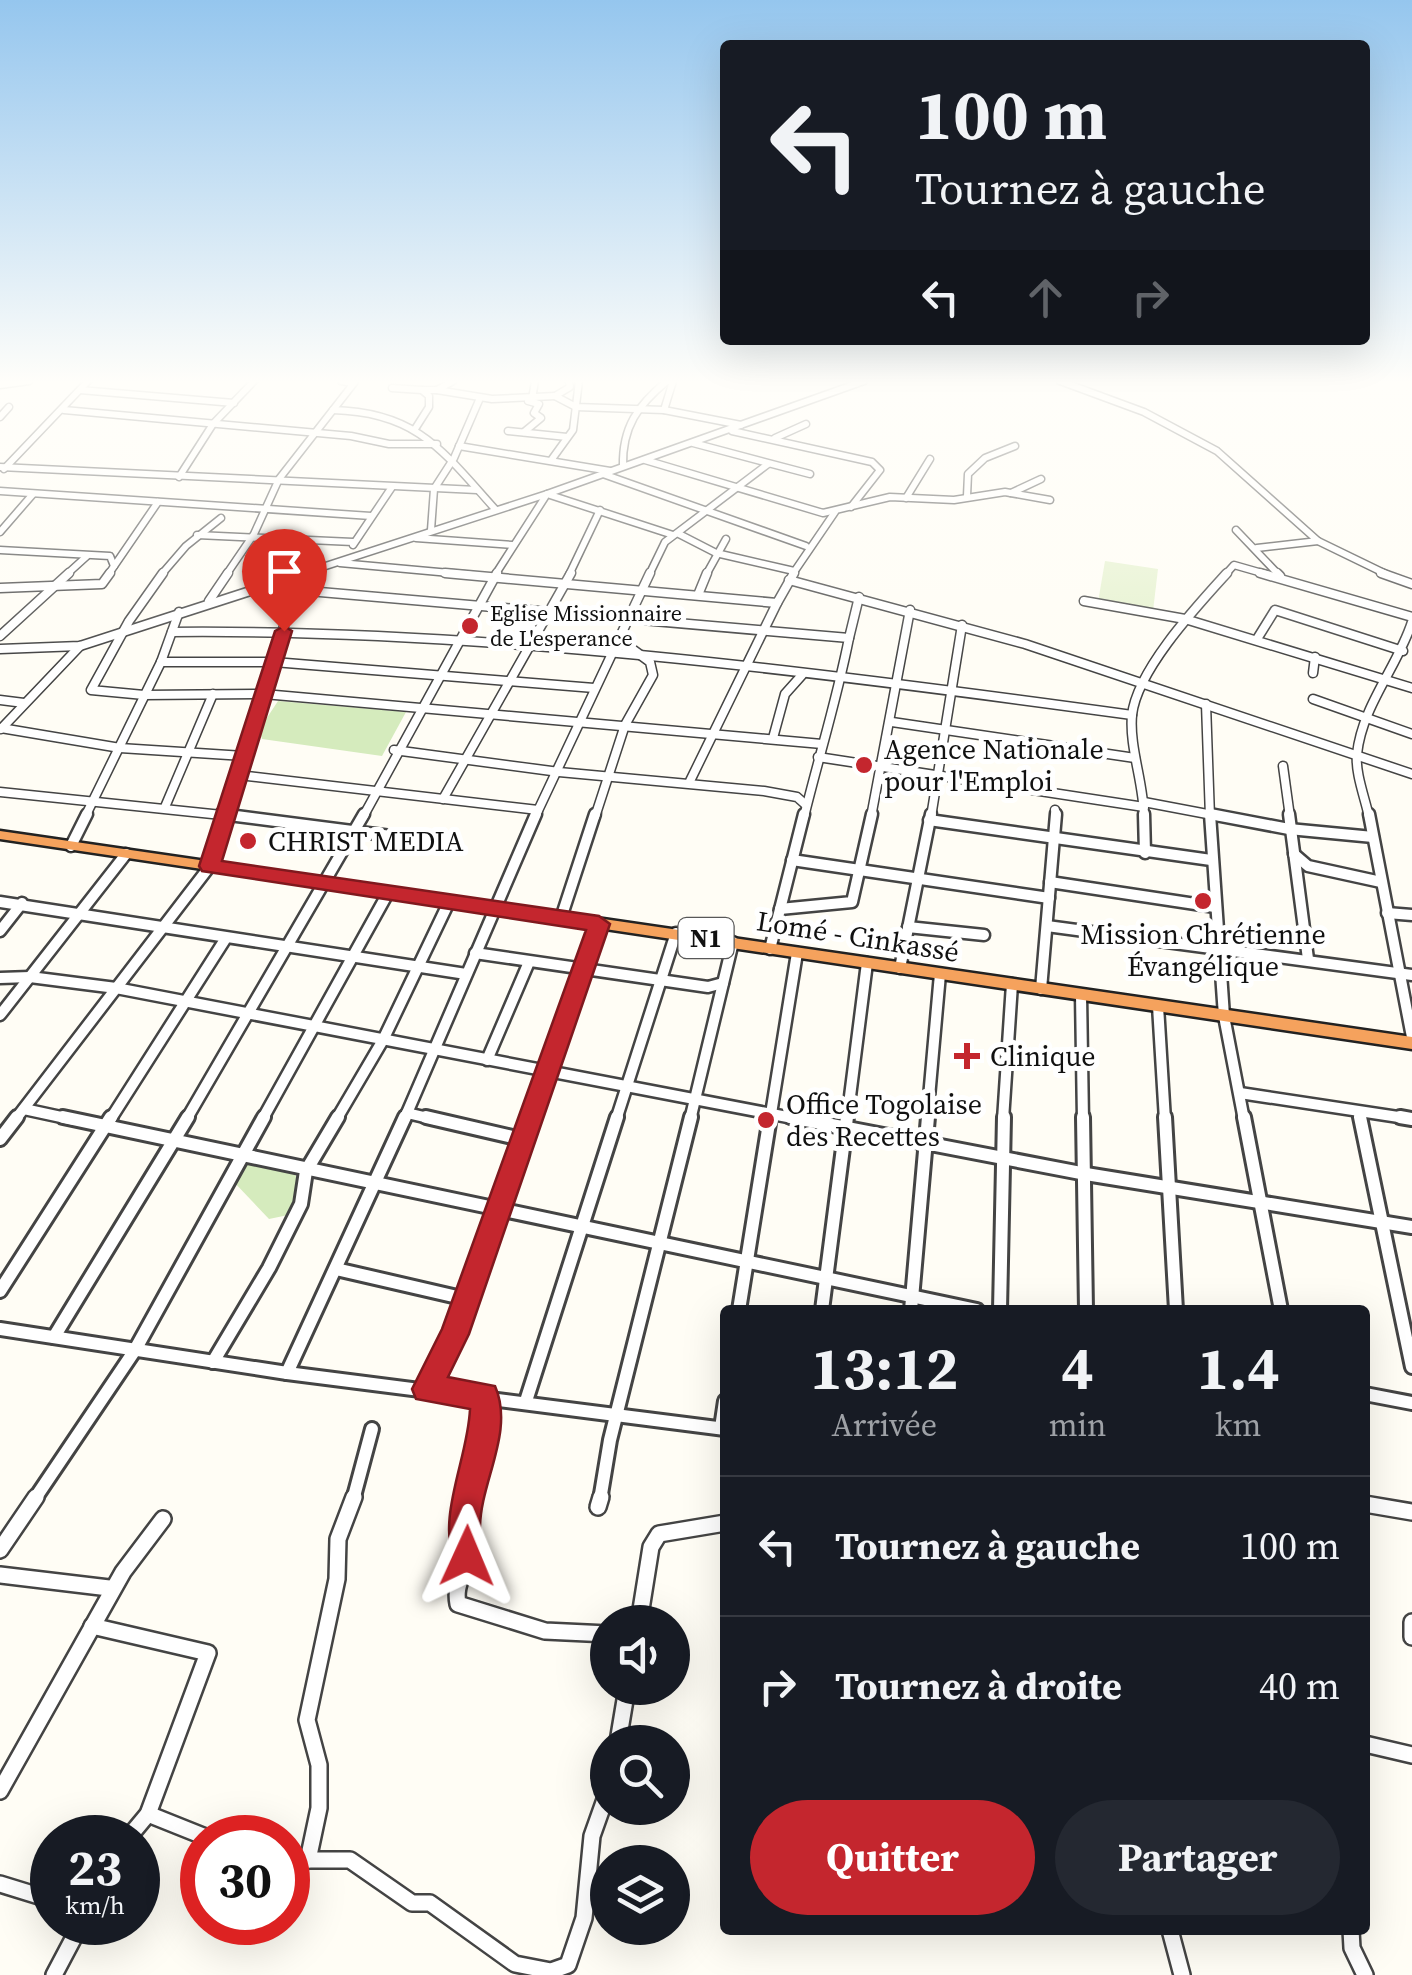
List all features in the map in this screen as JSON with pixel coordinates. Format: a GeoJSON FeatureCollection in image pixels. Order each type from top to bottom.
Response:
{"type":"FeatureCollection","features":[{"type":"Feature","properties":{"kind":"highway","name":"Lomé - Cinkassé"},"geometry":{"type":"LineString","coordinates":[[3,839],[1412,1040]]}},
{"type":"Feature","properties":{"kind":"street"},"geometry":{"type":"LineString","coordinates":[[145,473],[476,490]]}},
{"type":"Feature","properties":{"kind":"street"},"geometry":{"type":"LineString","coordinates":[[179,477],[181,473]]}},
{"type":"Feature","properties":{"kind":"street"},"geometry":{"type":"LineString","coordinates":[[208,602],[254,534],[284,473]]}},
{"type":"Feature","properties":{"kind":"street"},"geometry":{"type":"LineString","coordinates":[[432,530],[434,490],[445,473]]}},
{"type":"Feature","properties":{"kind":"street"},"geometry":{"type":"LineString","coordinates":[[464,473],[495,510]]}},
{"type":"Feature","properties":{"kind":"street"},"geometry":{"type":"LineString","coordinates":[[0,650],[80,646],[603,473]]}},
{"type":"Feature","properties":{"kind":"street"},"geometry":{"type":"LineString","coordinates":[[609,473],[806,546]]}},
{"type":"Feature","properties":{"kind":"street"},"geometry":{"type":"LineString","coordinates":[[684,473],[766,500],[780,498],[808,512],[835,512],[879,499],[1010,493],[1050,500]]}},
{"type":"Feature","properties":{"kind":"street"},"geometry":{"type":"LineString","coordinates":[[287,1373],[407,1114],[538,810],[559,772],[594,688],[613,658],[640,590],[676,534],[756,473]]}},
{"type":"Feature","properties":{"kind":"street"},"geometry":{"type":"LineString","coordinates":[[850,508],[878,473]]}},
{"type":"Feature","properties":{"kind":"street"},"geometry":{"type":"LineString","coordinates":[[906,498],[921,473]]}},
{"type":"Feature","properties":{"kind":"street"},"geometry":{"type":"LineString","coordinates":[[966,496],[969,473]]}},
{"type":"Feature","properties":{"kind":"street"},"geometry":{"type":"LineString","coordinates":[[1244,473],[1318,541],[1412,584]]}},
{"type":"Feature","properties":{"kind":"street"},"geometry":{"type":"LineString","coordinates":[[1010,493],[1041,479]]}},
{"type":"Feature","properties":{"kind":"street"},"geometry":{"type":"LineString","coordinates":[[356,556],[353,542],[392,487]]}},
{"type":"Feature","properties":{"kind":"street"},"geometry":{"type":"LineString","coordinates":[[0,492],[270,506],[372,516]]}},
{"type":"Feature","properties":{"kind":"street"},"geometry":{"type":"LineString","coordinates":[[0,532],[33,494]]}},
{"type":"Feature","properties":{"kind":"street"},"geometry":{"type":"LineString","coordinates":[[547,494],[676,534],[716,553],[794,571]]}},
{"type":"Feature","properties":{"kind":"street"},"geometry":{"type":"LineString","coordinates":[[54,1337],[176,1140],[246,1014],[290,948],[417,706],[512,545],[547,494]]}},
{"type":"Feature","properties":{"kind":"street"},"geometry":{"type":"LineString","coordinates":[[0,588],[102,584],[158,502]]}},
{"type":"Feature","properties":{"kind":"street"},"geometry":{"type":"LineString","coordinates":[[443,799],[548,613],[600,510]]}},
{"type":"Feature","properties":{"kind":"street"},"geometry":{"type":"LineString","coordinates":[[690,782],[806,546],[819,537],[835,512]]}},
{"type":"Feature","properties":{"kind":"street"},"geometry":{"type":"LineString","coordinates":[[221,518],[204,525],[123,630],[91,690],[144,695],[264,694],[714,731],[822,744]]}},
{"type":"Feature","properties":{"kind":"street"},"geometry":{"type":"LineString","coordinates":[[1236,530],[1257,548],[1280,577]]}},
{"type":"Feature","properties":{"kind":"street"},"geometry":{"type":"LineString","coordinates":[[196,535],[254,534],[353,542]]}},
{"type":"Feature","properties":{"kind":"street"},"geometry":{"type":"LineString","coordinates":[[410,538],[512,545]]}},
{"type":"Feature","properties":{"kind":"street"},"geometry":{"type":"LineString","coordinates":[[698,595],[726,539]]}},
{"type":"Feature","properties":{"kind":"street"},"geometry":{"type":"LineString","coordinates":[[1257,548],[1318,541]]}},
{"type":"Feature","properties":{"kind":"street"},"geometry":{"type":"LineString","coordinates":[[0,550],[110,556],[114,566]]}},
{"type":"Feature","properties":{"kind":"street"},"geometry":{"type":"LineString","coordinates":[[0,636],[87,556]]}},
{"type":"Feature","properties":{"kind":"street"},"geometry":{"type":"LineString","coordinates":[[334,563],[776,603]]}},
{"type":"Feature","properties":{"kind":"street"},"geometry":{"type":"LineString","coordinates":[[1145,853],[1144,805],[1132,715],[1144,684],[1185,620],[1234,564],[1412,620],[1404,651],[1368,720],[1357,755],[1412,1040]]}},
{"type":"Feature","properties":{"kind":"street"},"geometry":{"type":"LineString","coordinates":[[0,1139],[210,866],[297,590],[298,573]]}},
{"type":"Feature","properties":{"kind":"street"},"geometry":{"type":"LineString","coordinates":[[789,580],[962,625],[1412,774]]}},
{"type":"Feature","properties":{"kind":"street"},"geometry":{"type":"LineString","coordinates":[[297,590],[626,622],[849,638]]}},
{"type":"Feature","properties":{"kind":"street"},"geometry":{"type":"LineString","coordinates":[[770,948],[818,757],[833,720],[859,597]]}},
{"type":"Feature","properties":{"kind":"street"},"geometry":{"type":"LineString","coordinates":[[1084,601],[1185,620],[1257,639],[1412,688]]}},
{"type":"Feature","properties":{"kind":"street"},"geometry":{"type":"LineString","coordinates":[[780,910],[852,902],[884,764],[910,610]]}},
{"type":"Feature","properties":{"kind":"street"},"geometry":{"type":"LineString","coordinates":[[1257,639],[1276,610],[1404,651]]}},
{"type":"Feature","properties":{"kind":"street"},"geometry":{"type":"LineString","coordinates":[[71,846],[161,662],[179,612]]}},
{"type":"Feature","properties":{"kind":"street"},"geometry":{"type":"LineString","coordinates":[[900,968],[948,730],[950,690],[962,625]]}},
{"type":"Feature","properties":{"kind":"street"},"geometry":{"type":"LineString","coordinates":[[172,632],[284,631],[528,648],[950,690],[1132,715]]}},
{"type":"Feature","properties":{"kind":"street"},"geometry":{"type":"LineString","coordinates":[[620,640],[650,662],[653,675]]}},
{"type":"Feature","properties":{"kind":"street"},"geometry":{"type":"LineString","coordinates":[[1,728],[80,646]]}},
{"type":"Feature","properties":{"kind":"street"},"geometry":{"type":"LineString","coordinates":[[1313,673],[1315,657]]}},
{"type":"Feature","properties":{"kind":"street"},"geometry":{"type":"LineString","coordinates":[[161,662],[274,662],[594,688]]}},
{"type":"Feature","properties":{"kind":"street"},"geometry":{"type":"LineString","coordinates":[[561,918],[611,776],[624,725],[653,675],[670,664]]}},
{"type":"Feature","properties":{"kind":"street"},"geometry":{"type":"LineString","coordinates":[[773,738],[785,694],[802,675]]}},
{"type":"Feature","properties":{"kind":"street"},"geometry":{"type":"LineString","coordinates":[[165,807],[213,694]]}},
{"type":"Feature","properties":{"kind":"street"},"geometry":{"type":"LineString","coordinates":[[0,700],[24,703]]}},
{"type":"Feature","properties":{"kind":"street"},"geometry":{"type":"LineString","coordinates":[[1312,700],[1412,734]]}},
{"type":"Feature","properties":{"kind":"street"},"geometry":{"type":"LineString","coordinates":[[1206,704],[1211,860],[1224,1016],[1280,1305]]}},
{"type":"Feature","properties":{"kind":"street"},"geometry":{"type":"LineString","coordinates":[[892,722],[1136,758]]}},
{"type":"Feature","properties":{"kind":"street"},"geometry":{"type":"LineString","coordinates":[[1,728],[120,748],[244,756]]}},
{"type":"Feature","properties":{"kind":"street"},"geometry":{"type":"LineString","coordinates":[[394,750],[559,772],[690,782],[798,796],[806,806]]}},
{"type":"Feature","properties":{"kind":"street"},"geometry":{"type":"LineString","coordinates":[[818,757],[1372,837]]}},
{"type":"Feature","properties":{"kind":"street"},"geometry":{"type":"LineString","coordinates":[[1283,766],[1308,959]]}},
{"type":"Feature","properties":{"kind":"street"},"geometry":{"type":"LineString","coordinates":[[239,774],[538,810]]}},
{"type":"Feature","properties":{"kind":"street"},"geometry":{"type":"LineString","coordinates":[[0,792],[165,807],[422,840]]}},
{"type":"Feature","properties":{"kind":"street"},"geometry":{"type":"LineString","coordinates":[[1041,989],[1054,810]]}},
{"type":"Feature","properties":{"kind":"street"},"geometry":{"type":"LineString","coordinates":[[929,820],[1053,842],[1211,860]]}},
{"type":"Feature","properties":{"kind":"street"},"geometry":{"type":"LineString","coordinates":[[1293,853],[1308,866],[1381,882]]}},
{"type":"Feature","properties":{"kind":"street"},"geometry":{"type":"LineString","coordinates":[[0,1015],[126,854]]}},
{"type":"Feature","properties":{"kind":"street"},"geometry":{"type":"LineString","coordinates":[[792,860],[1049,898]]}},
{"type":"Feature","properties":{"kind":"street"},"geometry":{"type":"LineString","coordinates":[[1050,882],[1215,907]]}},
{"type":"Feature","properties":{"kind":"street"},"geometry":{"type":"LineString","coordinates":[[0,1550],[135,1350],[388,893]]}},
{"type":"Feature","properties":{"kind":"street"},"geometry":{"type":"LineString","coordinates":[[0,902],[466,974]]}},
{"type":"Feature","properties":{"kind":"street"},"geometry":{"type":"LineString","coordinates":[[213,1362],[288,1231],[301,1204],[306,1171],[383,1040],[449,902]]}},
{"type":"Feature","properties":{"kind":"street"},"geometry":{"type":"LineString","coordinates":[[0,931],[22,904]]}},
{"type":"Feature","properties":{"kind":"street"},"geometry":{"type":"LineString","coordinates":[[1386,914],[1412,915]]}},
{"type":"Feature","properties":{"kind":"street"},"geometry":{"type":"LineString","coordinates":[[427,1389],[455,1334],[599,924]]}},
{"type":"Feature","properties":{"kind":"street"},"geometry":{"type":"LineString","coordinates":[[1047,926],[1412,975]]}},
{"type":"Feature","properties":{"kind":"street"},"geometry":{"type":"LineString","coordinates":[[908,927],[984,935]]}},
{"type":"Feature","properties":{"kind":"street"},"geometry":{"type":"LineString","coordinates":[[526,1401],[676,933]]}},
{"type":"Feature","properties":{"kind":"street"},"geometry":{"type":"LineString","coordinates":[[0,1290],[226,938]]}},
{"type":"Feature","properties":{"kind":"street"},"geometry":{"type":"LineString","coordinates":[[598,1507],[608,1482],[609,1445],[663,1244],[692,1100],[734,942]]}},
{"type":"Feature","properties":{"kind":"street"},"geometry":{"type":"LineString","coordinates":[[475,953],[708,987],[723,983]]}},
{"type":"Feature","properties":{"kind":"street"},"geometry":{"type":"LineString","coordinates":[[740,1305],[775,1113],[797,953]]}},
{"type":"Feature","properties":{"kind":"street"},"geometry":{"type":"LineString","coordinates":[[488,1060],[529,962]]}},
{"type":"Feature","properties":{"kind":"street"},"geometry":{"type":"LineString","coordinates":[[823,1305],[866,963]]}},
{"type":"Feature","properties":{"kind":"street"},"geometry":{"type":"LineString","coordinates":[[24,1110],[663,1244],[910,1304],[940,974]]}},
{"type":"Feature","properties":{"kind":"street"},"geometry":{"type":"LineString","coordinates":[[0,978],[30,976],[116,988],[1086,1174],[1412,1227]]}},
{"type":"Feature","properties":{"kind":"street"},"geometry":{"type":"LineString","coordinates":[[1000,1305],[1001,1158],[1012,984]]}},
{"type":"Feature","properties":{"kind":"street"},"geometry":{"type":"LineString","coordinates":[[1081,994],[1086,1305]]}},
{"type":"Feature","properties":{"kind":"street"},"geometry":{"type":"LineString","coordinates":[[1158,1006],[1165,1186],[1176,1305]]}},
{"type":"Feature","properties":{"kind":"street"},"geometry":{"type":"LineString","coordinates":[[1240,1093],[1412,1119]]}},
{"type":"Feature","properties":{"kind":"street"},"geometry":{"type":"LineString","coordinates":[[1359,1112],[1412,1367]]}},
{"type":"Feature","properties":{"kind":"street"},"geometry":{"type":"LineString","coordinates":[[407,1114],[521,1139]]}},
{"type":"Feature","properties":{"kind":"street"},"geometry":{"type":"LineString","coordinates":[[336,1268],[466,1300]]}},
{"type":"Feature","properties":{"kind":"street"},"geometry":{"type":"LineString","coordinates":[[0,1329],[287,1373],[720,1428]]}},
{"type":"Feature","properties":{"kind":"street"},"geometry":{"type":"LineString","coordinates":[[1370,1395],[1412,1403]]}},
{"type":"Feature","properties":{"kind":"street"},"geometry":{"type":"LineString","coordinates":[[485,1396],[484,1435],[464,1526],[467,1556],[455,1588],[458,1604],[545,1631],[590,1633]]}},
{"type":"Feature","properties":{"kind":"street"},"geometry":{"type":"LineString","coordinates":[[310,1851],[320,1808],[319,1764],[307,1720],[337,1579],[333,1564],[339,1533],[360,1480],[372,1429]]}},
{"type":"Feature","properties":{"kind":"street"},"geometry":{"type":"LineString","coordinates":[[1370,1505],[1412,1512]]}},
{"type":"Feature","properties":{"kind":"street"},"geometry":{"type":"LineString","coordinates":[[0,1792],[22,1740],[92,1626],[109,1588],[162,1520]]}},
{"type":"Feature","properties":{"kind":"street"},"geometry":{"type":"LineString","coordinates":[[641,1605],[651,1547],[658,1534],[720,1524]]}},
{"type":"Feature","properties":{"kind":"street"},"geometry":{"type":"LineString","coordinates":[[0,1575],[109,1588]]}},
{"type":"Feature","properties":{"kind":"street"},"geometry":{"type":"LineString","coordinates":[[1412,1622],[1412,1637]]}},
{"type":"Feature","properties":{"kind":"street"},"geometry":{"type":"LineString","coordinates":[[92,1626],[208,1653],[148,1814],[180,1827]]}},
{"type":"Feature","properties":{"kind":"street"},"geometry":{"type":"LineString","coordinates":[[1370,1745],[1412,1755]]}},
{"type":"Feature","properties":{"kind":"street"},"geometry":{"type":"LineString","coordinates":[[310,1860],[350,1860],[412,1903],[430,1903],[515,1964],[562,1970],[579,1946],[590,1893],[596,1825]]}},
{"type":"Feature","properties":{"kind":"street"},"geometry":{"type":"LineString","coordinates":[[0,1884],[30,1893]]}},
{"type":"Feature","properties":{"kind":"street"},"geometry":{"type":"LineString","coordinates":[[1171,1935],[1182,1975]]}},
{"type":"Feature","properties":{"kind":"street"},"geometry":{"type":"LineString","coordinates":[[1351,1935],[1352,1948],[1365,1975]]}},
{"type":"Feature","properties":{"kind":"street"},"geometry":{"type":"LineString","coordinates":[[54,1975],[70,1945]]}},
{"type":"Feature","properties":{"kind":"green space"},"geometry":{"type":"Polygon","coordinates":[[[1105,561],[1158,569],[1153,611],[1098,602],[1105,561]]]}},
{"type":"Feature","properties":{"kind":"green space"},"geometry":{"type":"Polygon","coordinates":[[[278,701],[406,712],[382,756],[262,739],[259,730],[278,701]]]}},
{"type":"Feature","properties":{"kind":"green space"},"geometry":{"type":"Polygon","coordinates":[[[248,1159],[294,1171],[302,1195],[293,1214],[269,1219],[232,1180],[248,1159]]]}},
{"type":"Feature","properties":{"kind":"place","name":"Eglise Missionnaire de L'esperance"},"geometry":{"type":"Point","coordinates":[470,626]}},
{"type":"Feature","properties":{"kind":"place","name":"Agence Nationale pour l'Emploi"},"geometry":{"type":"Point","coordinates":[864,765]}},
{"type":"Feature","properties":{"kind":"place","name":"CHRIST MEDIA"},"geometry":{"type":"Point","coordinates":[248,841]}},
{"type":"Feature","properties":{"kind":"place","name":"Mission Chrétienne Évangélique"},"geometry":{"type":"Point","coordinates":[1203,901]}},
{"type":"Feature","properties":{"kind":"place","name":"Clinique"},"geometry":{"type":"Point","coordinates":[967,1056]}},
{"type":"Feature","properties":{"kind":"place","name":"Office Togolaise des Recettes"},"geometry":{"type":"Point","coordinates":[766,1120]}},
{"type":"Feature","properties":{"kind":"route"},"geometry":{"type":"LineString","coordinates":[[284,631],[210,866],[599,924],[482,1248],[455,1334],[427,1389],[485,1396],[484,1435],[462,1540],[467,1556]]}}]}
